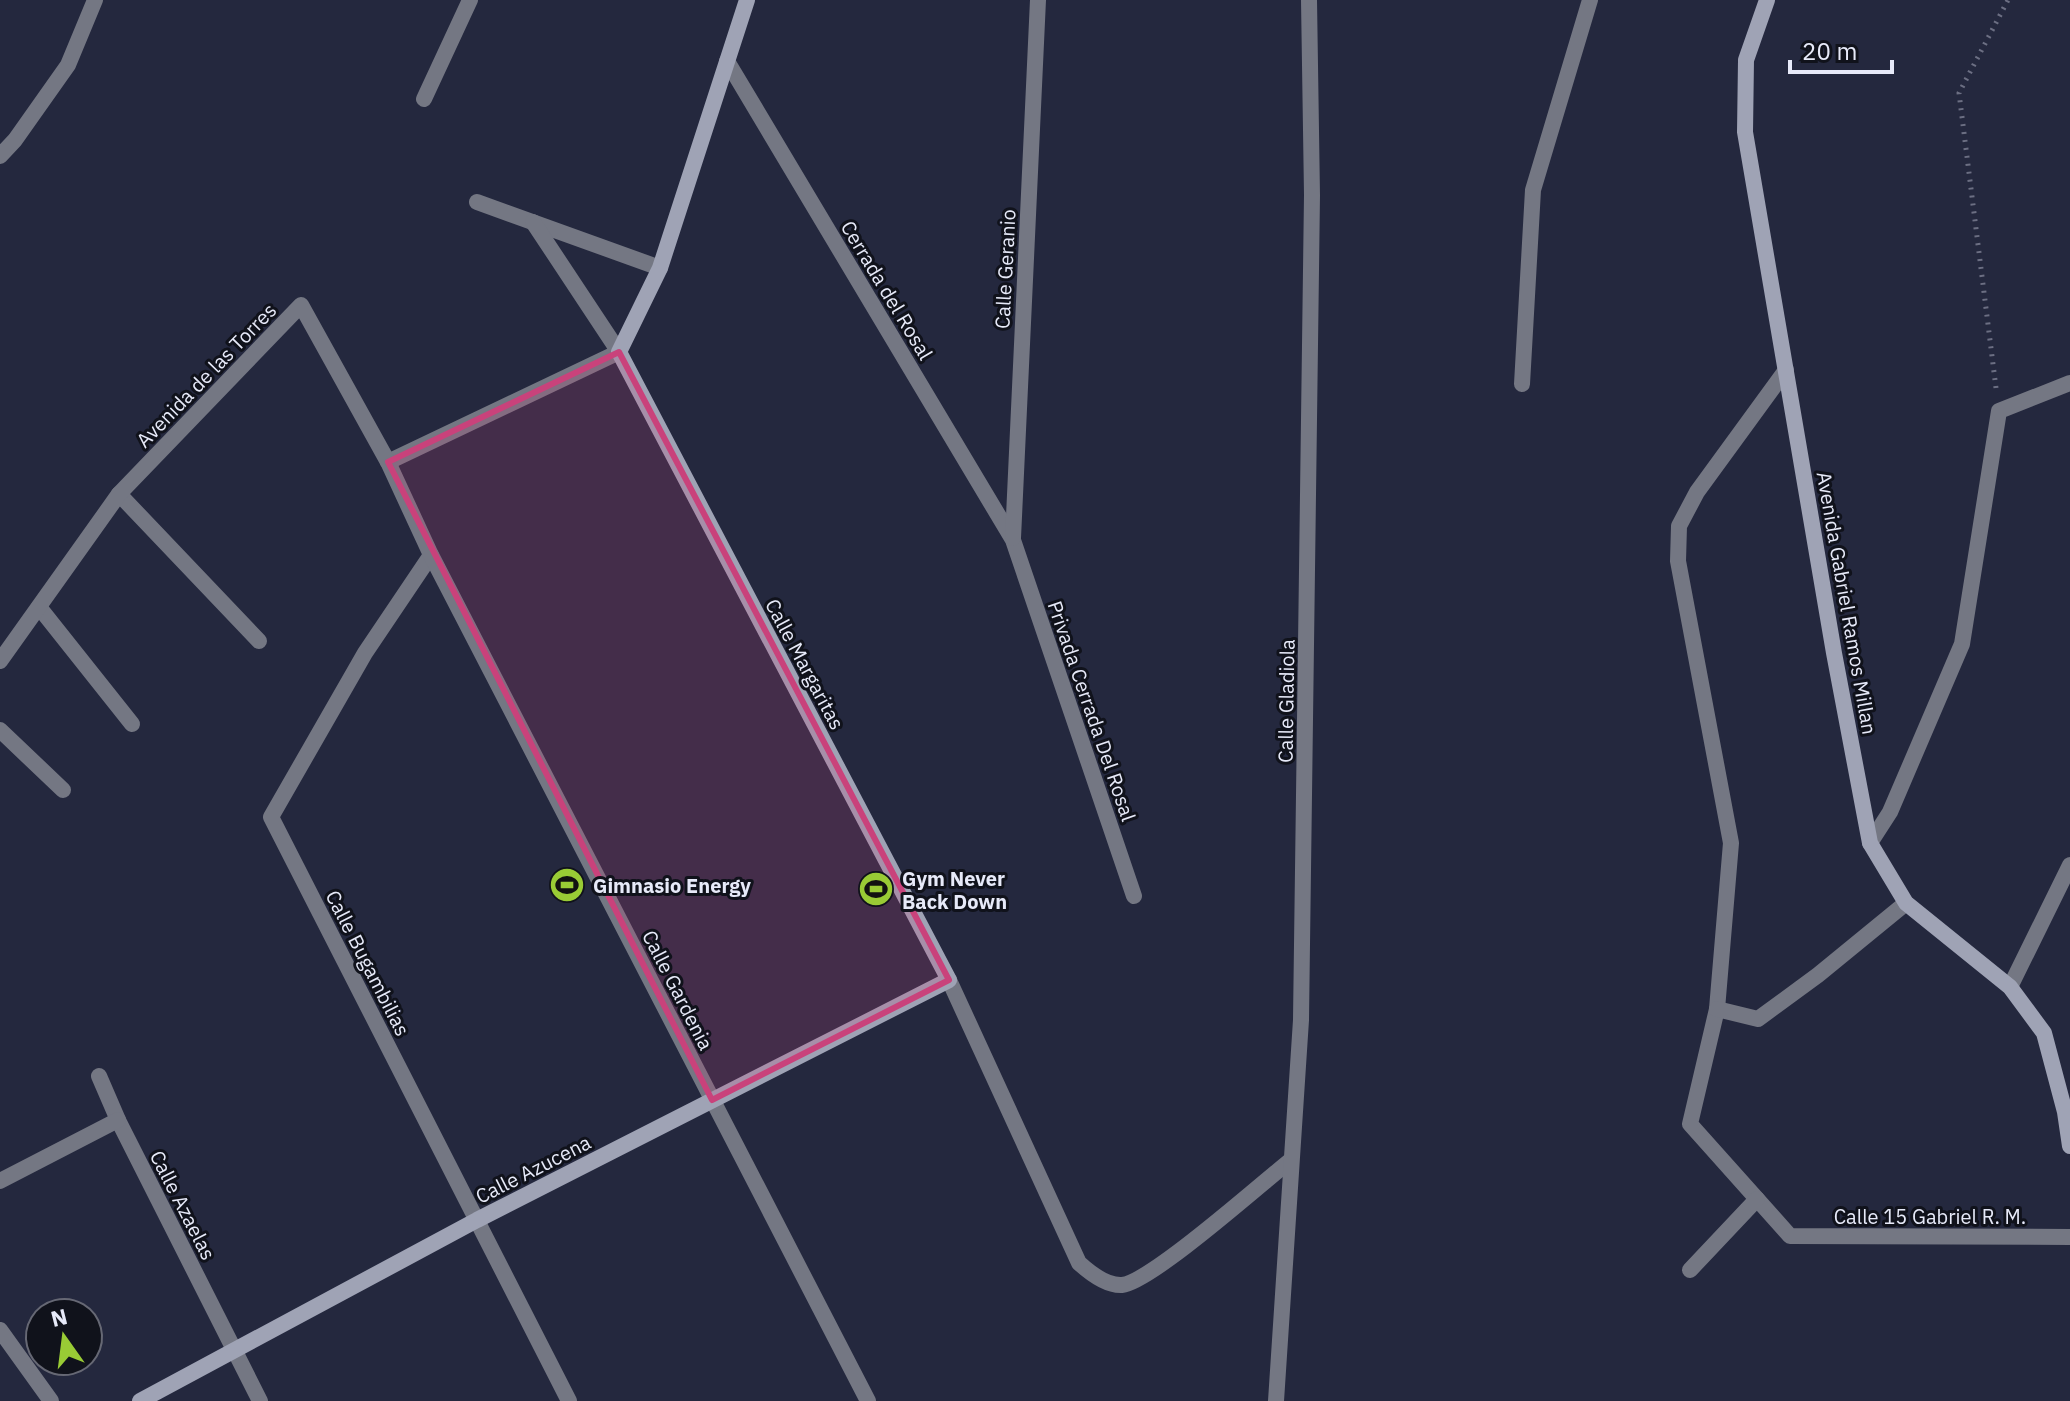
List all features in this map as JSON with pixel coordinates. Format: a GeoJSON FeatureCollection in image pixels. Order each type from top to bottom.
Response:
{"type":"FeatureCollection","features":[{"type":"Feature","properties":{"kind":"street"},"geometry":{"type":"LineString","coordinates":[[0,156],[15,140],[68,65],[95,0]]}},
{"type":"Feature","properties":{"kind":"street"},"geometry":{"type":"LineString","coordinates":[[424,99],[470,0]]}},
{"type":"Feature","properties":{"kind":"street"},"geometry":{"type":"LineString","coordinates":[[388,462],[619,352],[660,268],[747,0]]}},
{"type":"Feature","properties":{"kind":"street","name":"Calle Geranio"},"geometry":{"type":"LineString","coordinates":[[1013,540],[1038,0]]}},
{"type":"Feature","properties":{"kind":"street","name":"Calle Gladiola"},"geometry":{"type":"LineString","coordinates":[[1276,1401],[1301,1020],[1312,195],[1309,0]]}},
{"type":"Feature","properties":{"kind":"street"},"geometry":{"type":"LineString","coordinates":[[1522,384],[1533,190],[1590,0]]}},
{"type":"Feature","properties":{"kind":"street","name":"Avenida Gabriel Ramos Millan"},"geometry":{"type":"LineString","coordinates":[[1767,0],[1746,60],[1745,132],[1834,653],[1870,843],[1906,903],[2010,987],[2044,1033],[2065,1112],[2070,1146]]}},
{"type":"Feature","properties":{"kind":"street","name":"Cerrada del Rosal"},"geometry":{"type":"LineString","coordinates":[[727,61],[1013,540]]}},
{"type":"Feature","properties":{"kind":"street"},"geometry":{"type":"LineString","coordinates":[[477,202],[660,268]]}},
{"type":"Feature","properties":{"kind":"street"},"geometry":{"type":"LineString","coordinates":[[533,222],[619,352]]}},
{"type":"Feature","properties":{"kind":"street","name":"Avenida de las Torres"},"geometry":{"type":"LineString","coordinates":[[0,661],[119,494],[301,305],[388,462],[431,555]]}},
{"type":"Feature","properties":{"kind":"street","name":"Calle Margaritas"},"geometry":{"type":"LineString","coordinates":[[619,352],[949,980],[1079,1263],[1095,1277],[1121,1285],[1151,1273],[1291,1160]]}},
{"type":"Feature","properties":{"kind":"street"},"geometry":{"type":"LineString","coordinates":[[1690,1270],[1757,1199],[1690,1124],[1717,1009],[1731,843],[1678,561],[1679,526],[1697,492],[1786,370]]}},
{"type":"Feature","properties":{"kind":"street"},"geometry":{"type":"LineString","coordinates":[[1870,843],[1890,812],[1962,644],[1999,411],[2070,383]]}},
{"type":"Feature","properties":{"kind":"street"},"geometry":{"type":"LineString","coordinates":[[119,494],[259,641]]}},
{"type":"Feature","properties":{"kind":"street","name":"Privada Cerrada Del Rosal"},"geometry":{"type":"LineString","coordinates":[[1013,540],[1134,896]]}},
{"type":"Feature","properties":{"kind":"street","name":"Calle Gardenia"},"geometry":{"type":"LineString","coordinates":[[431,555],[868,1401]]}},
{"type":"Feature","properties":{"kind":"street","name":"Calle Bugambilias"},"geometry":{"type":"LineString","coordinates":[[431,555],[365,653],[271,817],[569,1401]]}},
{"type":"Feature","properties":{"kind":"street"},"geometry":{"type":"LineString","coordinates":[[39,607],[132,724]]}},
{"type":"Feature","properties":{"kind":"street"},"geometry":{"type":"LineString","coordinates":[[0,730],[63,790]]}},
{"type":"Feature","properties":{"kind":"street"},"geometry":{"type":"LineString","coordinates":[[2010,987],[2070,865]]}},
{"type":"Feature","properties":{"kind":"street"},"geometry":{"type":"LineString","coordinates":[[1717,1009],[1758,1019],[1906,903]]}},
{"type":"Feature","properties":{"kind":"street","name":"Calle Azucena"},"geometry":{"type":"LineString","coordinates":[[140,1401],[477,1220],[949,980]]}},
{"type":"Feature","properties":{"kind":"street","name":"Calle Azaelas"},"geometry":{"type":"LineString","coordinates":[[99,1076],[118,1120],[260,1401]]}},
{"type":"Feature","properties":{"kind":"street"},"geometry":{"type":"LineString","coordinates":[[0,1181],[118,1120]]}},
{"type":"Feature","properties":{"kind":"street","name":"Calle 15 Gabriel R. M."},"geometry":{"type":"LineString","coordinates":[[1757,1199],[1790,1236],[2070,1237]]}},
{"type":"Feature","properties":{"kind":"street"},"geometry":{"type":"LineString","coordinates":[[0,1330],[51,1401]]}},
{"type":"Feature","properties":{"kind":"path"},"geometry":{"type":"LineString","coordinates":[[1999,411],[1959,93],[2008,0]]}},
{"type":"Feature","properties":{"kind":"highlighted area"},"geometry":{"type":"Polygon","coordinates":[[[619,352],[949,980],[712,1100],[388,462],[619,352]]]}},
{"type":"Feature","properties":{"kind":"place","name":"Gimnasio Energy"},"geometry":{"type":"Point","coordinates":[567,885]}},
{"type":"Feature","properties":{"kind":"place","name":"Gym Never Back Down"},"geometry":{"type":"Point","coordinates":[876,889]}}]}
